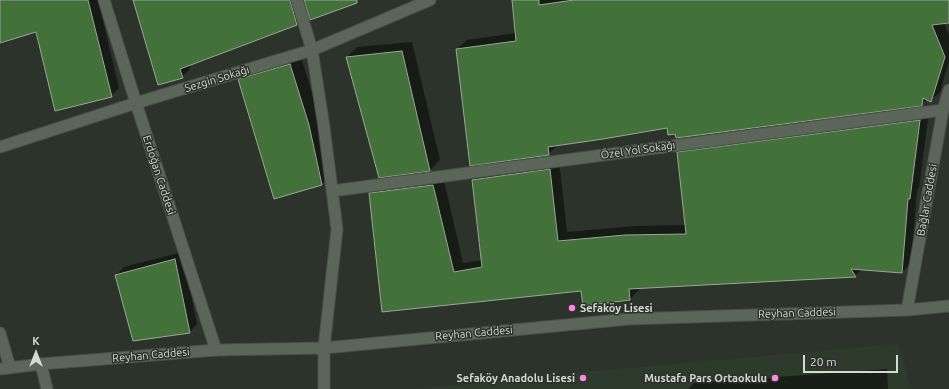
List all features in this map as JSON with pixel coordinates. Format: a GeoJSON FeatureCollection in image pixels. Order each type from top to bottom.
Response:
{"type":"FeatureCollection","features":[{"type":"Feature","properties":{"kind":"street","name":"Erdoğan Caddesi"},"geometry":{"type":"LineString","coordinates":[[104,0],[216,350]]}},
{"type":"Feature","properties":{"kind":"street"},"geometry":{"type":"LineString","coordinates":[[297,0],[312,50],[324,126],[337,229],[324,348],[324,389]]}},
{"type":"Feature","properties":{"kind":"street","name":"Sezgin Sokağı"},"geometry":{"type":"LineString","coordinates":[[0,147],[136,103],[312,50],[430,0]]}},
{"type":"Feature","properties":{"kind":"street","name":"Bağlar Caddesi"},"geometry":{"type":"LineString","coordinates":[[907,310],[943,110],[949,90]]}},
{"type":"Feature","properties":{"kind":"street","name":"Özel Yol Sokağı"},"geometry":{"type":"LineString","coordinates":[[332,191],[943,110]]}},
{"type":"Feature","properties":{"kind":"street","name":"Reyhan Caddesi"},"geometry":{"type":"LineString","coordinates":[[5,368],[216,350],[324,348],[629,319],[907,310],[949,306]]}},
{"type":"Feature","properties":{"kind":"street"},"geometry":{"type":"LineString","coordinates":[[0,333],[5,368]]}},
{"type":"Feature","properties":{"kind":"street"},"geometry":{"type":"LineString","coordinates":[[41,364],[47,389]]}},
{"type":"Feature","properties":{"kind":"shaded area","name":"Mustafa Pars Ortaokulu"},"geometry":{"type":"Polygon","coordinates":[[[898,344],[912,389],[412,389],[638,367],[898,344]]]}},
{"type":"Feature","properties":{"kind":"building"},"geometry":{"type":"Polygon","coordinates":[[[0,0],[88,0],[112,97],[55,111],[36,32],[0,43],[0,0]]]}},
{"type":"Feature","properties":{"kind":"building"},"geometry":{"type":"Polygon","coordinates":[[[133,0],[290,0],[297,25],[180,69],[183,78],[158,85],[133,0]]]}},
{"type":"Feature","properties":{"kind":"building"},"geometry":{"type":"Polygon","coordinates":[[[304,0],[357,0],[357,3],[310,20],[304,0]]]}},
{"type":"Feature","properties":{"kind":"building"},"geometry":{"type":"Polygon","coordinates":[[[512,0],[539,0],[539,5],[574,0],[949,0],[949,23],[932,25],[945,57],[931,102],[923,98],[922,106],[676,138],[675,134],[668,135],[667,128],[548,147],[549,155],[470,166],[456,49],[516,41],[512,0]]]}},
{"type":"Feature","properties":{"kind":"building"},"geometry":{"type":"Polygon","coordinates":[[[402,51],[430,171],[379,178],[346,57],[402,51]]]}},
{"type":"Feature","properties":{"kind":"building"},"geometry":{"type":"Polygon","coordinates":[[[290,64],[309,125],[322,185],[274,199],[238,79],[290,64]]]}},
{"type":"Feature","properties":{"kind":"building"},"geometry":{"type":"Polygon","coordinates":[[[920,120],[910,199],[908,199],[902,273],[851,269],[856,277],[629,289],[630,300],[583,306],[581,291],[382,312],[369,193],[433,185],[454,272],[482,267],[472,180],[550,169],[558,241],[625,235],[686,234],[677,152],[920,120]]]}},
{"type":"Feature","properties":{"kind":"building"},"geometry":{"type":"Polygon","coordinates":[[[175,259],[190,333],[133,341],[115,275],[175,259]]]}},
{"type":"Feature","properties":{"kind":"place","name":"Sefaköy Lisesi"},"geometry":{"type":"Point","coordinates":[572,308]}},
{"type":"Feature","properties":{"kind":"place","name":"Sefaköy Anadolu Lisesi"},"geometry":{"type":"Point","coordinates":[583,378]}},
{"type":"Feature","properties":{"kind":"place","name":"Mustafa Pars Ortaokulu"},"geometry":{"type":"Point","coordinates":[775,378]}}]}
